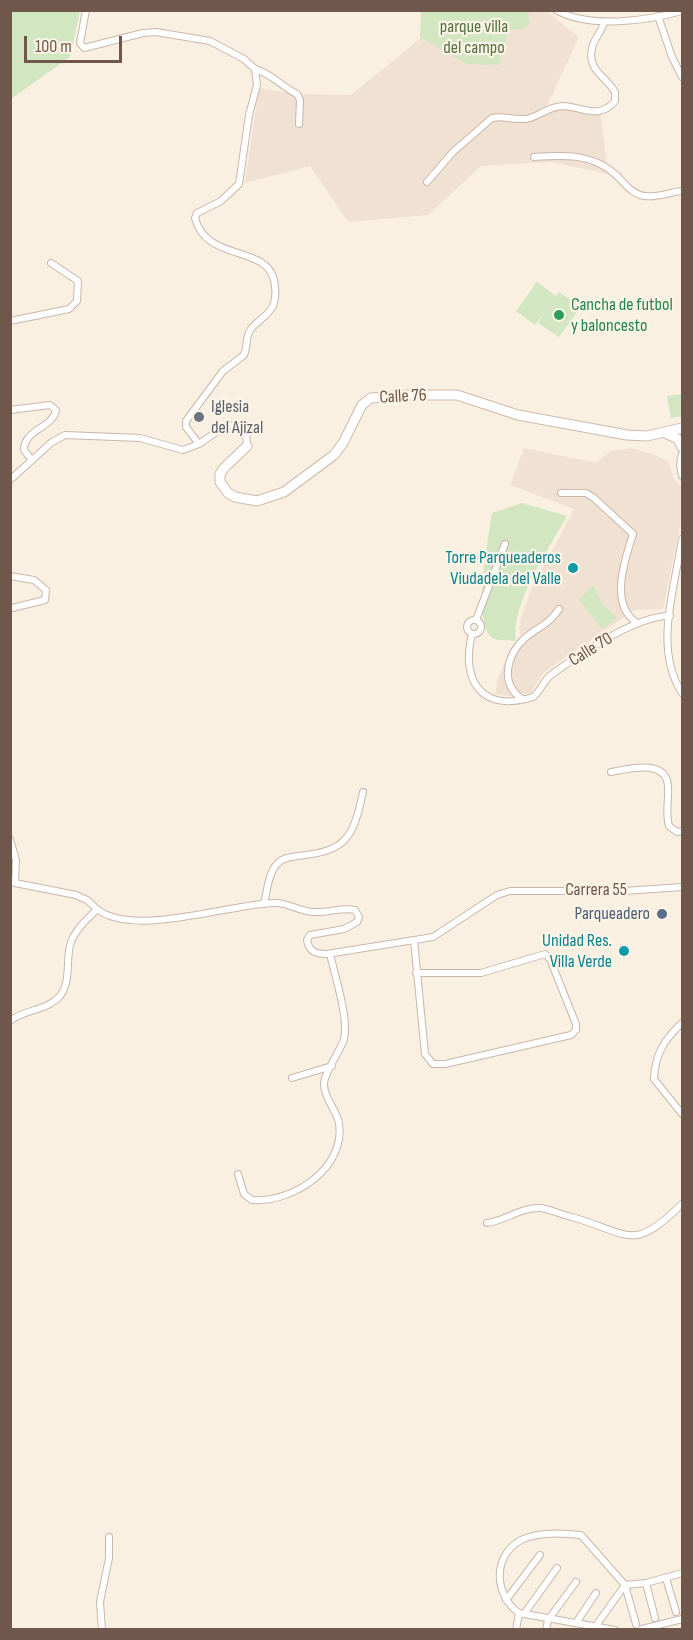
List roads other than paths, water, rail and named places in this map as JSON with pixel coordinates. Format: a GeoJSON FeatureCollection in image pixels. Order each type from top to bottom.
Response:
{"type":"FeatureCollection","features":[{"type":"Feature","properties":{"kind":"street"},"geometry":{"type":"LineString","coordinates":[[86,10],[80,43],[84,48],[143,33],[183,35],[210,41],[244,59],[255,69],[264,71],[283,88],[297,94],[300,100],[299,124]]}},
{"type":"Feature","properties":{"kind":"street"},"geometry":{"type":"LineString","coordinates":[[556,10],[578,20],[603,22],[620,19],[639,20],[682,11]]}},
{"type":"Feature","properties":{"kind":"street"},"geometry":{"type":"LineString","coordinates":[[620,19],[621,10]]}},
{"type":"Feature","properties":{"kind":"street"},"geometry":{"type":"LineString","coordinates":[[658,16],[672,57],[682,77]]}},
{"type":"Feature","properties":{"kind":"street"},"geometry":{"type":"LineString","coordinates":[[427,182],[453,152],[492,118],[529,118],[546,109],[561,106],[595,112],[611,106],[615,101],[615,92],[596,73],[592,58],[593,43],[603,22]]}},
{"type":"Feature","properties":{"kind":"street"},"geometry":{"type":"LineString","coordinates":[[10,480],[31,459],[58,438],[72,435],[140,438],[183,450],[199,444],[186,427],[186,421],[223,371],[244,355],[248,334],[273,307],[276,294],[275,277],[267,265],[217,247],[198,228],[195,218],[196,213],[233,192],[239,184],[249,115],[257,86],[255,69]]}},
{"type":"Feature","properties":{"kind":"street"},"geometry":{"type":"LineString","coordinates":[[534,158],[565,154],[587,159],[613,172],[631,190],[642,196],[682,191]]}},
{"type":"Feature","properties":{"kind":"street"},"geometry":{"type":"LineString","coordinates":[[10,321],[69,309],[77,301],[78,282],[51,263]]}},
{"type":"Feature","properties":{"kind":"street","name":"Calle 76"},"geometry":{"type":"LineString","coordinates":[[199,444],[225,426],[237,425],[245,429],[247,446],[224,468],[220,474],[220,482],[228,493],[235,497],[256,501],[284,492],[334,455],[343,443],[362,405],[371,398],[457,395],[518,415],[627,435],[647,436],[682,428]]}},
{"type":"Feature","properties":{"kind":"street"},"geometry":{"type":"LineString","coordinates":[[10,410],[50,405],[56,410],[51,419],[27,438],[24,450],[31,459]]}},
{"type":"Feature","properties":{"kind":"street"},"geometry":{"type":"LineString","coordinates":[[665,433],[678,439],[682,447]]}},
{"type":"Feature","properties":{"kind":"street"},"geometry":{"type":"LineString","coordinates":[[682,455],[680,465],[682,476]]}},
{"type":"Feature","properties":{"kind":"street"},"geometry":{"type":"LineString","coordinates":[[561,493],[586,493],[633,534],[626,560],[621,598],[629,617],[636,622]]}},
{"type":"Feature","properties":{"kind":"street"},"geometry":{"type":"LineString","coordinates":[[682,539],[670,616],[667,657],[672,674],[682,693]]}},
{"type":"Feature","properties":{"kind":"street"},"geometry":{"type":"LineString","coordinates":[[505,544],[476,621],[481,629],[472,634],[469,666],[479,689],[492,699],[522,699]]}},
{"type":"Feature","properties":{"kind":"street"},"geometry":{"type":"LineString","coordinates":[[10,576],[34,580],[46,590],[45,600],[12,608]]}},
{"type":"Feature","properties":{"kind":"street"},"geometry":{"type":"LineString","coordinates":[[522,699],[512,689],[507,679],[513,654],[526,638],[550,622],[559,609]]}},
{"type":"Feature","properties":{"kind":"street","name":"Calle 70"},"geometry":{"type":"LineString","coordinates":[[522,699],[533,697],[551,675],[636,622],[659,616],[670,616]]}},
{"type":"Feature","properties":{"kind":"street"},"geometry":{"type":"LineString","coordinates":[[611,772],[644,767],[660,772],[668,786],[669,826],[677,832],[682,831]]}},
{"type":"Feature","properties":{"kind":"street"},"geometry":{"type":"LineString","coordinates":[[264,904],[273,870],[283,859],[325,853],[339,845],[358,816],[363,792]]}},
{"type":"Feature","properties":{"kind":"street"},"geometry":{"type":"LineString","coordinates":[[10,839],[16,860],[13,883],[37,890],[76,895],[87,900],[114,920],[160,920],[282,903],[311,912],[355,910],[359,916],[357,922],[344,929],[313,933],[308,940],[310,949],[317,954],[414,941],[416,973],[425,1054],[433,1064],[445,1064],[571,1035],[576,1030],[576,1024],[550,958],[545,954],[481,973],[416,973]]}},
{"type":"Feature","properties":{"kind":"street","name":"Carrera 55"},"geometry":{"type":"LineString","coordinates":[[414,941],[433,937],[497,895],[510,891],[633,890],[682,887]]}},
{"type":"Feature","properties":{"kind":"street"},"geometry":{"type":"LineString","coordinates":[[10,1021],[49,1005],[62,993],[66,983],[70,943],[75,932],[98,909]]}},
{"type":"Feature","properties":{"kind":"street"},"geometry":{"type":"LineString","coordinates":[[238,1174],[244,1194],[252,1200],[275,1197],[310,1182],[332,1162],[338,1148],[339,1129],[336,1111],[324,1086],[324,1078],[332,1066],[345,1029],[330,954]]}},
{"type":"Feature","properties":{"kind":"street"},"geometry":{"type":"LineString","coordinates":[[682,1023],[664,1042],[655,1061],[654,1079],[682,1114]]}},
{"type":"Feature","properties":{"kind":"street"},"geometry":{"type":"LineString","coordinates":[[292,1078],[332,1066]]}},
{"type":"Feature","properties":{"kind":"street"},"geometry":{"type":"LineString","coordinates":[[487,1222],[542,1208],[597,1224],[620,1236],[628,1237],[649,1232],[682,1204]]}},
{"type":"Feature","properties":{"kind":"street"},"geometry":{"type":"LineString","coordinates":[[615,1629],[548,1620],[521,1613],[506,1600],[501,1590],[499,1572],[504,1555],[520,1540],[533,1536],[573,1534],[586,1538],[625,1586],[637,1627],[682,1619]]}},
{"type":"Feature","properties":{"kind":"street"},"geometry":{"type":"LineString","coordinates":[[102,1629],[100,1602],[109,1558],[109,1537]]}},
{"type":"Feature","properties":{"kind":"street"},"geometry":{"type":"LineString","coordinates":[[506,1600],[540,1555]]}},
{"type":"Feature","properties":{"kind":"street"},"geometry":{"type":"LineString","coordinates":[[516,1629],[521,1613],[557,1568]]}},
{"type":"Feature","properties":{"kind":"street"},"geometry":{"type":"LineString","coordinates":[[596,1627],[625,1586],[682,1573]]}},
{"type":"Feature","properties":{"kind":"street"},"geometry":{"type":"LineString","coordinates":[[666,1578],[676,1612]]}},
{"type":"Feature","properties":{"kind":"street"},"geometry":{"type":"LineString","coordinates":[[546,1629],[548,1620],[576,1582]]}},
{"type":"Feature","properties":{"kind":"street"},"geometry":{"type":"LineString","coordinates":[[646,1583],[655,1618]]}},
{"type":"Feature","properties":{"kind":"street"},"geometry":{"type":"LineString","coordinates":[[576,1623],[596,1593]]}},
{"type":"Feature","properties":{"kind":"place","name":"Cancha de futbol y baloncesto"},"geometry":{"type":"Point","coordinates":[559,315]}},
{"type":"Feature","properties":{"kind":"place","name":"Iglesia del Ajizal"},"geometry":{"type":"Point","coordinates":[199,417]}},
{"type":"Feature","properties":{"kind":"place","name":"Torre Parqueaderos Viudadela del Valle"},"geometry":{"type":"Point","coordinates":[573,568]}},
{"type":"Feature","properties":{"kind":"place","name":"Parqueadero"},"geometry":{"type":"Point","coordinates":[662,914]}},
{"type":"Feature","properties":{"kind":"place","name":"Unidad Res. Villa Verde"},"geometry":{"type":"Point","coordinates":[624,951]}},
{"type":"Feature","properties":{"kind":"park label","name":"parque villa del campo"},"geometry":{"type":"Point","coordinates":[474,37]}}]}
